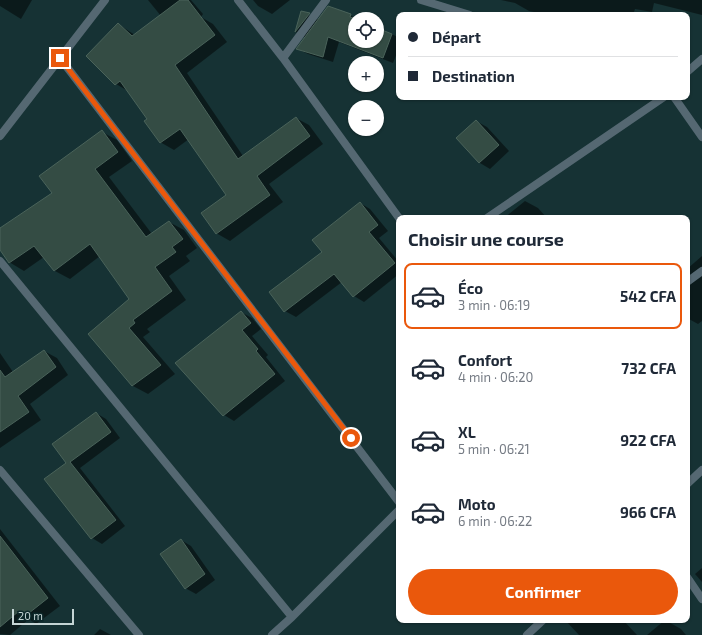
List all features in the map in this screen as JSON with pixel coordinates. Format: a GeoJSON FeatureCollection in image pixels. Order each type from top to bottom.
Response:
{"type":"FeatureCollection","features":[{"type":"Feature","properties":{"kind":"street"},"geometry":{"type":"LineString","coordinates":[[0,136],[105,0]]}},
{"type":"Feature","properties":{"kind":"street"},"geometry":{"type":"LineString","coordinates":[[238,0],[283,58],[397,215]]}},
{"type":"Feature","properties":{"kind":"street"},"geometry":{"type":"LineString","coordinates":[[283,58],[326,0]]}},
{"type":"Feature","properties":{"kind":"street"},"geometry":{"type":"LineString","coordinates":[[421,0],[460,12]]}},
{"type":"Feature","properties":{"kind":"street"},"geometry":{"type":"LineString","coordinates":[[60,58],[396,498]]}},
{"type":"Feature","properties":{"kind":"street"},"geometry":{"type":"LineString","coordinates":[[690,69],[702,59]]}},
{"type":"Feature","properties":{"kind":"street"},"geometry":{"type":"LineString","coordinates":[[491,215],[660,100]]}},
{"type":"Feature","properties":{"kind":"street"},"geometry":{"type":"LineString","coordinates":[[676,100],[702,137]]}},
{"type":"Feature","properties":{"kind":"street"},"geometry":{"type":"LineString","coordinates":[[0,261],[292,617]]}},
{"type":"Feature","properties":{"kind":"street"},"geometry":{"type":"LineString","coordinates":[[690,280],[702,271]]}},
{"type":"Feature","properties":{"kind":"street"},"geometry":{"type":"LineString","coordinates":[[0,470],[139,635]]}},
{"type":"Feature","properties":{"kind":"street"},"geometry":{"type":"LineString","coordinates":[[690,481],[702,470]]}},
{"type":"Feature","properties":{"kind":"street"},"geometry":{"type":"LineString","coordinates":[[272,635],[396,513]]}},
{"type":"Feature","properties":{"kind":"street"},"geometry":{"type":"LineString","coordinates":[[690,581],[702,599]]}},
{"type":"Feature","properties":{"kind":"street"},"geometry":{"type":"LineString","coordinates":[[527,635],[540,623]]}},
{"type":"Feature","properties":{"kind":"building"},"geometry":{"type":"Polygon","coordinates":[[[180,0],[188,0],[215,35],[175,65],[238,159],[296,117],[310,136],[257,176],[270,195],[216,234],[201,213],[226,195],[180,129],[160,143],[144,121],[147,119],[120,81],[115,85],[86,56],[118,23],[132,36],[180,0]]]}},
{"type":"Feature","properties":{"kind":"building"},"geometry":{"type":"Polygon","coordinates":[[[328,6],[348,13],[348,45],[328,37],[323,57],[296,49],[328,6]]]}},
{"type":"Feature","properties":{"kind":"building"},"geometry":{"type":"Polygon","coordinates":[[[301,11],[310,13],[295,32],[301,11]]]}},
{"type":"Feature","properties":{"kind":"building"},"geometry":{"type":"Polygon","coordinates":[[[384,31],[392,34],[384,56],[378,56],[357,48],[384,48],[384,31]]]}},
{"type":"Feature","properties":{"kind":"building"},"geometry":{"type":"Polygon","coordinates":[[[476,120],[499,145],[479,163],[456,138],[476,120]]]}},
{"type":"Feature","properties":{"kind":"building"},"geometry":{"type":"Polygon","coordinates":[[[102,130],[118,152],[95,169],[146,237],[169,221],[183,239],[172,247],[176,252],[155,267],[172,291],[133,320],[135,323],[129,328],[161,365],[132,386],[88,334],[129,299],[90,244],[54,271],[34,246],[9,263],[0,250],[0,228],[52,193],[39,176],[102,130]]]}},
{"type":"Feature","properties":{"kind":"building"},"geometry":{"type":"Polygon","coordinates":[[[360,202],[378,225],[369,232],[395,263],[353,297],[334,274],[284,312],[269,292],[322,252],[312,240],[360,202]]]}},
{"type":"Feature","properties":{"kind":"building"},"geometry":{"type":"Polygon","coordinates":[[[241,311],[251,323],[242,330],[258,349],[256,351],[275,374],[223,416],[175,363],[241,311]]]}},
{"type":"Feature","properties":{"kind":"building"},"geometry":{"type":"Polygon","coordinates":[[[44,350],[56,367],[18,396],[29,412],[0,432],[0,370],[5,377],[44,350]]]}},
{"type":"Feature","properties":{"kind":"building"},"geometry":{"type":"Polygon","coordinates":[[[96,412],[111,432],[70,462],[116,520],[91,539],[44,479],[66,463],[52,444],[96,412]]]}},
{"type":"Feature","properties":{"kind":"building"},"geometry":{"type":"Polygon","coordinates":[[[0,536],[48,598],[24,617],[19,611],[0,627],[0,536]]]}},
{"type":"Feature","properties":{"kind":"building"},"geometry":{"type":"Polygon","coordinates":[[[181,539],[205,574],[185,589],[160,554],[181,539]]]}},
{"type":"Feature","properties":{"kind":"route"},"geometry":{"type":"LineString","coordinates":[[60,58],[351,438]]}}]}
